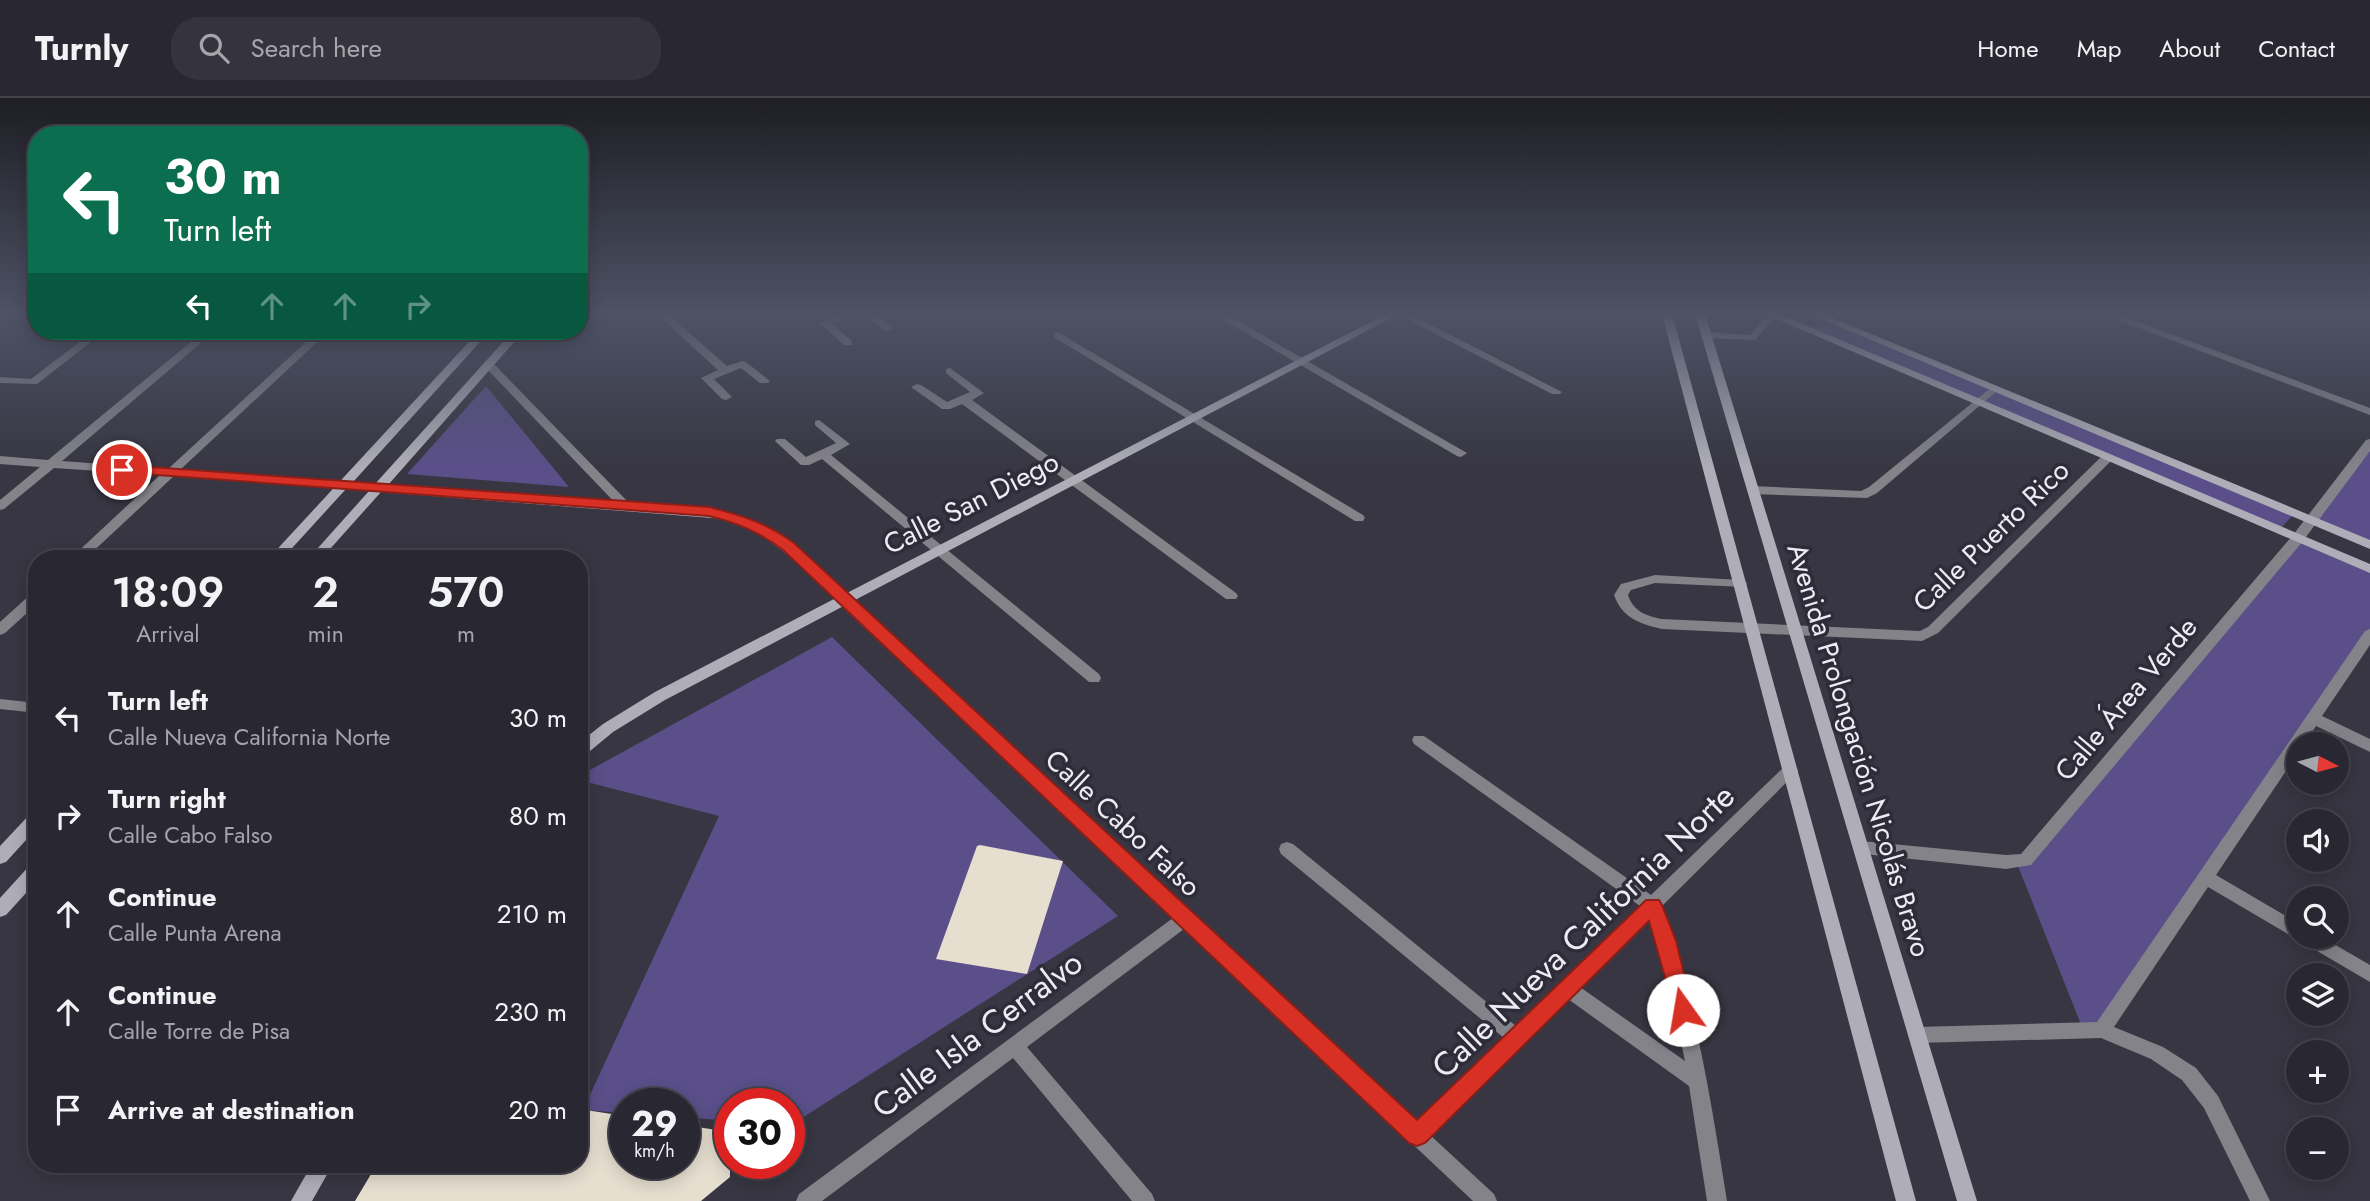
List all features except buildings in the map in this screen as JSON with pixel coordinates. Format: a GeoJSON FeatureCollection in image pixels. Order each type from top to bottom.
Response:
{"type":"FeatureCollection","features":[{"type":"Feature","properties":{"kind":"street"},"geometry":{"type":"LineString","coordinates":[[0,380],[33,382],[55,365]]}},
{"type":"Feature","properties":{"kind":"street"},"geometry":{"type":"LineString","coordinates":[[0,506],[169,365]]}},
{"type":"Feature","properties":{"kind":"street"},"geometry":{"type":"LineString","coordinates":[[87,550],[287,365]]}},
{"type":"Feature","properties":{"kind":"street"},"geometry":{"type":"LineString","coordinates":[[283,550],[453,365]]}},
{"type":"Feature","properties":{"kind":"street"},"geometry":{"type":"LineString","coordinates":[[321,550],[489,365]]}},
{"type":"Feature","properties":{"kind":"street"},"geometry":{"type":"LineString","coordinates":[[489,365],[625,506]]}},
{"type":"Feature","properties":{"kind":"street"},"geometry":{"type":"LineString","coordinates":[[720,365],[725,370]]}},
{"type":"Feature","properties":{"kind":"street"},"geometry":{"type":"LineString","coordinates":[[726,397],[707,378],[736,365]]}},
{"type":"Feature","properties":{"kind":"street"},"geometry":{"type":"LineString","coordinates":[[745,365],[764,382]]}},
{"type":"Feature","properties":{"kind":"street"},"geometry":{"type":"LineString","coordinates":[[1111,365],[1359,517]]}},
{"type":"Feature","properties":{"kind":"street","name":"Calle San Diego"},"geometry":{"type":"LineString","coordinates":[[588,745],[608,728],[660,696],[1295,365]]}},
{"type":"Feature","properties":{"kind":"street"},"geometry":{"type":"LineString","coordinates":[[1308,365],[1461,453]]}},
{"type":"Feature","properties":{"kind":"street"},"geometry":{"type":"LineString","coordinates":[[1504,365],[1556,392]]}},
{"type":"Feature","properties":{"kind":"street"},"geometry":{"type":"LineString","coordinates":[[1681,365],[1906,1201]]}},
{"type":"Feature","properties":{"kind":"street","name":"Avenida Prolongación Nicolás Bravo"},"geometry":{"type":"LineString","coordinates":[[1715,365],[1967,1201]]}},
{"type":"Feature","properties":{"kind":"street"},"geometry":{"type":"LineString","coordinates":[[1893,365],[2370,569]]}},
{"type":"Feature","properties":{"kind":"street"},"geometry":{"type":"LineString","coordinates":[[1939,365],[2370,545]]}},
{"type":"Feature","properties":{"kind":"street"},"geometry":{"type":"LineString","coordinates":[[2245,365],[2370,412]]}},
{"type":"Feature","properties":{"kind":"street"},"geometry":{"type":"LineString","coordinates":[[917,387],[946,407],[978,393],[950,371]]}},
{"type":"Feature","properties":{"kind":"street"},"geometry":{"type":"LineString","coordinates":[[1753,490],[1863,495],[1873,490],[1993,388]]}},
{"type":"Feature","properties":{"kind":"street"},"geometry":{"type":"LineString","coordinates":[[963,399],[1231,596]]}},
{"type":"Feature","properties":{"kind":"street"},"geometry":{"type":"LineString","coordinates":[[781,441],[805,462],[844,444],[819,423]]}},
{"type":"Feature","properties":{"kind":"street","name":"Calle Área Verde"},"geometry":{"type":"LineString","coordinates":[[1861,848],[2006,862],[2025,860],[2298,538],[2370,443]]}},
{"type":"Feature","properties":{"kind":"street"},"geometry":{"type":"LineString","coordinates":[[823,454],[1094,678]]}},
{"type":"Feature","properties":{"kind":"street","name":"Calle Puerto Rico"},"geometry":{"type":"LineString","coordinates":[[1740,584],[1655,579],[1626,587],[1620,595],[1623,605],[1634,615],[1649,621],[1922,636],[1933,630],[2108,457]]}},
{"type":"Feature","properties":{"kind":"street"},"geometry":{"type":"LineString","coordinates":[[0,460],[709,512],[743,520],[767,531],[789,547],[844,601]]}},
{"type":"Feature","properties":{"kind":"street","name":"Calle Cabo Falso"},"geometry":{"type":"LineString","coordinates":[[844,601],[1487,1201]]}},
{"type":"Feature","properties":{"kind":"street"},"geometry":{"type":"LineString","coordinates":[[0,630],[28,604]]}},
{"type":"Feature","properties":{"kind":"street"},"geometry":{"type":"LineString","coordinates":[[2102,1030],[2370,635]]}},
{"type":"Feature","properties":{"kind":"street"},"geometry":{"type":"LineString","coordinates":[[0,704],[28,707]]}},
{"type":"Feature","properties":{"kind":"street"},"geometry":{"type":"LineString","coordinates":[[2313,718],[2370,746]]}},
{"type":"Feature","properties":{"kind":"street"},"geometry":{"type":"LineString","coordinates":[[1419,740],[1652,905],[1672,963],[1698,1081],[1717,1201]]}},
{"type":"Feature","properties":{"kind":"street","name":"Calle Nueva California Norte"},"geometry":{"type":"LineString","coordinates":[[1417,1135],[1790,770]]}},
{"type":"Feature","properties":{"kind":"street"},"geometry":{"type":"LineString","coordinates":[[0,856],[28,826]]}},
{"type":"Feature","properties":{"kind":"street"},"geometry":{"type":"LineString","coordinates":[[1287,849],[1517,1037]]}},
{"type":"Feature","properties":{"kind":"street"},"geometry":{"type":"LineString","coordinates":[[2205,877],[2286,925]]}},
{"type":"Feature","properties":{"kind":"street"},"geometry":{"type":"LineString","coordinates":[[0,909],[28,879]]}},
{"type":"Feature","properties":{"kind":"street","name":"Calle Isla Cerralvo"},"geometry":{"type":"LineString","coordinates":[[806,1201],[1186,918]]}},
{"type":"Feature","properties":{"kind":"street"},"geometry":{"type":"LineString","coordinates":[[2327,949],[2370,975]]}},
{"type":"Feature","properties":{"kind":"street"},"geometry":{"type":"LineString","coordinates":[[1567,988],[1698,1081]]}},
{"type":"Feature","properties":{"kind":"street"},"geometry":{"type":"LineString","coordinates":[[1917,1035],[2102,1030],[2157,1053],[2189,1074],[2211,1102],[2260,1201]]}},
{"type":"Feature","properties":{"kind":"street"},"geometry":{"type":"LineString","coordinates":[[1014,1046],[1145,1201]]}},
{"type":"Feature","properties":{"kind":"street"},"geometry":{"type":"LineString","coordinates":[[301,1201],[318,1173]]}},
{"type":"Feature","properties":{"kind":"shaded area"},"geometry":{"type":"Polygon","coordinates":[[[1893,365],[1937,365],[1992,388],[1977,401],[1893,365]]]}},
{"type":"Feature","properties":{"kind":"shaded area"},"geometry":{"type":"Polygon","coordinates":[[[486,386],[569,487],[407,474],[486,386]]]}},
{"type":"Feature","properties":{"kind":"shaded area"},"geometry":{"type":"Polygon","coordinates":[[[1994,389],[2294,514],[2280,529],[1979,401],[1994,389]]]}},
{"type":"Feature","properties":{"kind":"shaded area"},"geometry":{"type":"Polygon","coordinates":[[[2370,447],[2370,544],[2313,520],[2370,447]]]}},
{"type":"Feature","properties":{"kind":"shaded area"},"geometry":{"type":"Polygon","coordinates":[[[2298,538],[2370,569],[2370,634],[2304,732],[2286,732],[2286,758],[2102,1029],[2082,1027],[2016,861],[2298,538]]]}},
{"type":"Feature","properties":{"kind":"shaded area"},"geometry":{"type":"Polygon","coordinates":[[[832,637],[1118,916],[805,1116],[805,1088],[714,1088],[714,1120],[700,1118],[700,1088],[609,1088],[609,1112],[588,1110],[588,1099],[719,816],[588,782],[588,771],[832,637]]]}},
{"type":"Feature","properties":{"kind":"route"},"geometry":{"type":"LineString","coordinates":[[122,470],[709,512],[743,520],[767,531],[789,547],[1417,1135],[1652,905],[1666,941],[1683,1010]]}}]}
